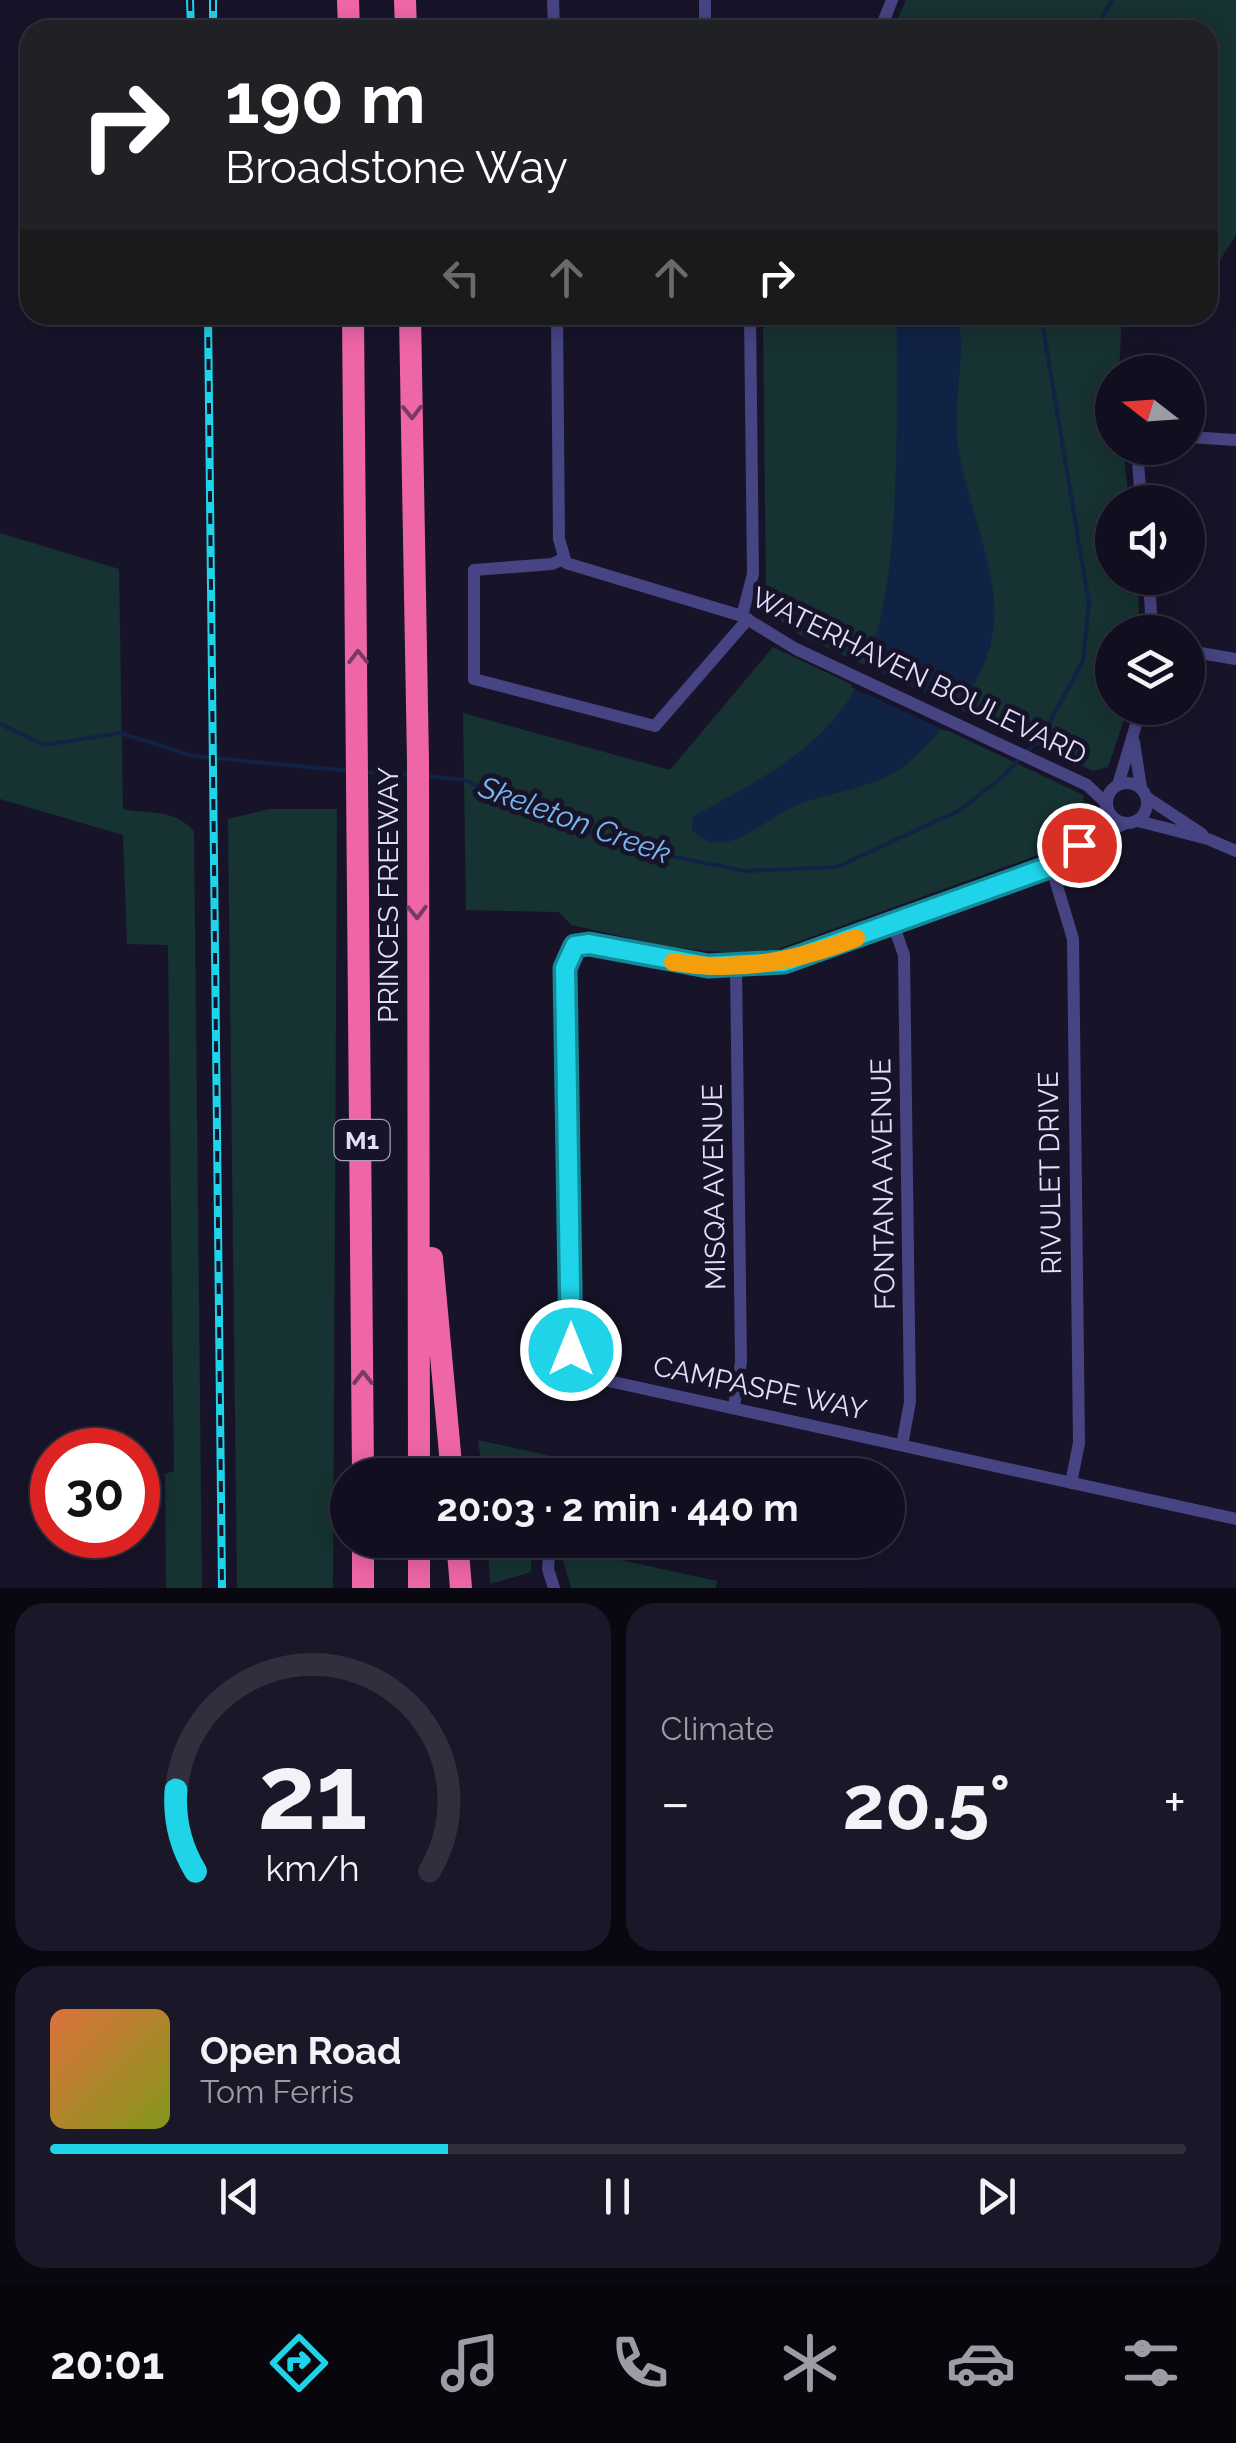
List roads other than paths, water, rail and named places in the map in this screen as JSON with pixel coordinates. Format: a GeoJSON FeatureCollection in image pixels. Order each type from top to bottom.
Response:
{"type":"FeatureCollection","features":[{"type":"Feature","properties":{"kind":"highway","name":"PRINCES FREEWAY"},"geometry":{"type":"LineString","coordinates":[[353,325],[360,755],[363,1458]]}},
{"type":"Feature","properties":{"kind":"highway","name":"PRINCES FREEWAY"},"geometry":{"type":"LineString","coordinates":[[410,325],[418,762],[419,1458]]}},
{"type":"Feature","properties":{"kind":"highway"},"geometry":{"type":"LineString","coordinates":[[419,1150],[450,1458]]}},
{"type":"Feature","properties":{"kind":"highway"},"geometry":{"type":"LineString","coordinates":[[363,1558],[364,1588]]}},
{"type":"Feature","properties":{"kind":"highway"},"geometry":{"type":"LineString","coordinates":[[419,1558],[419,1588]]}},
{"type":"Feature","properties":{"kind":"highway"},"geometry":{"type":"LineString","coordinates":[[458,1558],[461,1588]]}},
{"type":"Feature","properties":{"kind":"street"},"geometry":{"type":"LineString","coordinates":[[557,325],[559,539],[563,558],[542,565],[478,567],[472,574],[474,679],[649,726],[664,720],[745,617],[753,574],[750,325]]}},
{"type":"Feature","properties":{"kind":"street"},"geometry":{"type":"LineString","coordinates":[[1205,438],[1236,440]]}},
{"type":"Feature","properties":{"kind":"street","name":"WATERHAVEN BOULEVARD"},"geometry":{"type":"LineString","coordinates":[[563,558],[579,570],[745,617],[824,662],[1088,785],[1117,786]]}},
{"type":"Feature","properties":{"kind":"street"},"geometry":{"type":"LineString","coordinates":[[1205,654],[1236,659]]}},
{"type":"Feature","properties":{"kind":"street"},"geometry":{"type":"LineString","coordinates":[[1079,845],[1117,786],[1137,725]]}},
{"type":"Feature","properties":{"kind":"street"},"geometry":{"type":"LineString","coordinates":[[736,966],[815,954],[1052,866],[1079,845],[1131,822],[1146,812],[1134,739]]}},
{"type":"Feature","properties":{"kind":"street","name":"WATERHAVEN BOULEVARD"},"geometry":{"type":"LineString","coordinates":[[1088,785],[1106,805]]}},
{"type":"Feature","properties":{"kind":"street"},"geometry":{"type":"LineString","coordinates":[[1117,786],[1143,792],[1208,838],[1236,851]]}},
{"type":"Feature","properties":{"kind":"street"},"geometry":{"type":"LineString","coordinates":[[1106,805],[1114,820],[1208,838]]}},
{"type":"Feature","properties":{"kind":"street","name":"RIVULET DRIVE"},"geometry":{"type":"LineString","coordinates":[[1052,866],[1073,940],[1080,1443],[1071,1482]]}},
{"type":"Feature","properties":{"kind":"street","name":"FONTANA AVENUE"},"geometry":{"type":"LineString","coordinates":[[894,924],[904,955],[908,1171],[910,1402],[902,1446]]}},
{"type":"Feature","properties":{"kind":"street","name":"CAMPASPE WAY"},"geometry":{"type":"LineString","coordinates":[[736,966],[678,962],[589,944],[575,946],[565,968],[571,1358],[586,1376],[1236,1519]]}},
{"type":"Feature","properties":{"kind":"street","name":"MISQA AVENUE"},"geometry":{"type":"LineString","coordinates":[[734,1407],[741,1362],[736,966]]}},
{"type":"Feature","properties":{"kind":"street"},"geometry":{"type":"LineString","coordinates":[[549,1558],[554,1588]]}},
{"type":"Feature","properties":{"kind":"water"},"geometry":{"type":"Polygon","coordinates":[[[897,325],[959,325],[959,451],[993,586],[990,648],[976,681],[952,716],[896,772],[792,807],[730,841],[704,839],[692,830],[693,816],[803,749],[854,691],[871,654],[882,610],[890,561],[897,325]]]}},
{"type":"Feature","properties":{"kind":"waterway","name":"Skeleton Creek"},"geometry":{"type":"LineString","coordinates":[[1101,20],[1112,0]]}},
{"type":"Feature","properties":{"kind":"waterway","name":"Skeleton Creek"},"geometry":{"type":"LineString","coordinates":[[425,776],[464,780],[573,827],[650,852],[745,871],[837,867],[960,810],[1001,778],[1042,736],[1083,661],[1089,604],[1043,325]]}},
{"type":"Feature","properties":{"kind":"waterway","name":"Skeleton Creek"},"geometry":{"type":"LineString","coordinates":[[0,724],[44,745],[120,733],[193,756],[351,771]]}},
{"type":"Feature","properties":{"kind":"waterway","name":"Skeleton Creek"},"geometry":{"type":"LineString","coordinates":[[365,772],[410,775]]}},
{"type":"Feature","properties":{"kind":"railway"},"geometry":{"type":"LineString","coordinates":[[190,0],[191,20]]}},
{"type":"Feature","properties":{"kind":"railway"},"geometry":{"type":"LineString","coordinates":[[213,0],[213,20]]}},
{"type":"Feature","properties":{"kind":"railway"},"geometry":{"type":"LineString","coordinates":[[208,325],[222,1588]]}}]}
